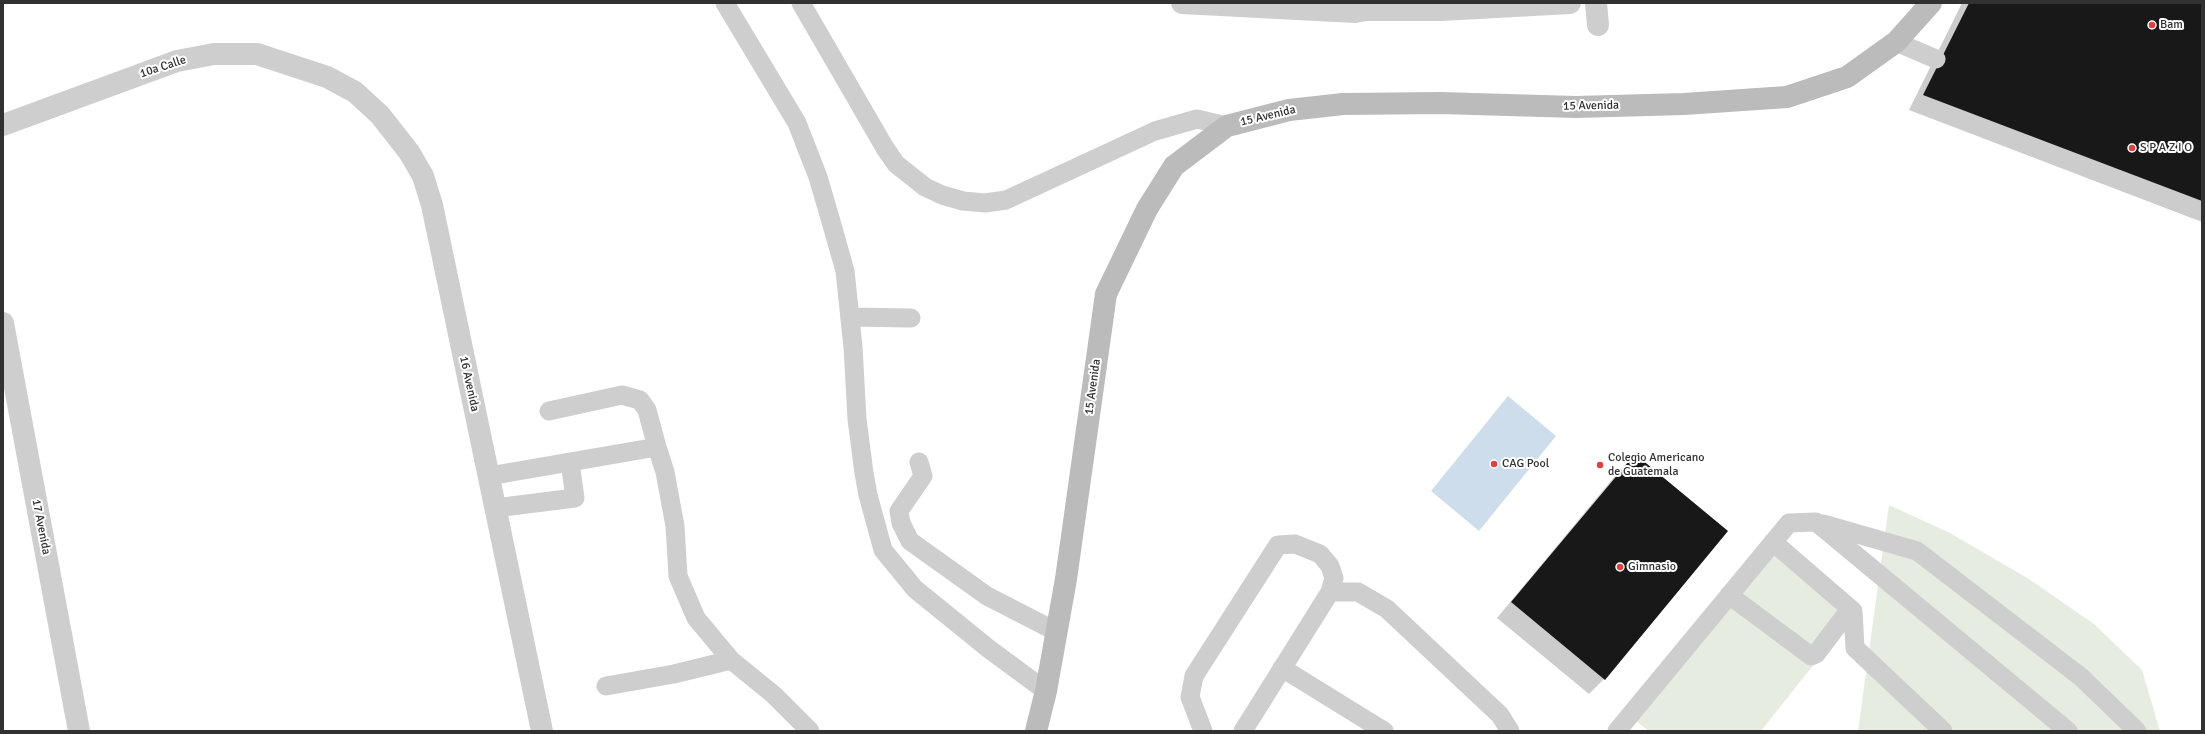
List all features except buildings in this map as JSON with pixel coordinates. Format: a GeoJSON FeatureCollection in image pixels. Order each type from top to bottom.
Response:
{"type":"FeatureCollection","features":[{"type":"Feature","properties":{"kind":"street"},"geometry":{"type":"LineString","coordinates":[[1182,3],[1355,12],[1365,7],[1441,10],[1570,3]]}},
{"type":"Feature","properties":{"kind":"street"},"geometry":{"type":"LineString","coordinates":[[1596,3],[1598,25]]}},
{"type":"Feature","properties":{"kind":"street","name":"15 Avenida"},"geometry":{"type":"LineString","coordinates":[[1036,731],[1046,691],[1066,579],[1106,294],[1147,209],[1174,166],[1227,126],[1289,110],[1343,104],[1440,103],[1576,107],[1684,104],[1787,96],[1847,77],[1896,42],[1931,3]]}},
{"type":"Feature","properties":{"kind":"street","name":"10a Calle"},"geometry":{"type":"LineString","coordinates":[[3,125],[177,61],[214,54],[257,54],[327,77]]}},
{"type":"Feature","properties":{"kind":"street","name":"16 Avenida"},"geometry":{"type":"LineString","coordinates":[[327,77],[355,92],[380,115],[409,152],[423,176],[432,205],[542,731]]}},
{"type":"Feature","properties":{"kind":"street","name":"17 Avenida"},"geometry":{"type":"LineString","coordinates":[[3,322],[79,731]]}},
{"type":"Feature","properties":{"kind":"lane"},"geometry":{"type":"LineString","coordinates":[[725,3],[797,122],[818,177],[845,271],[850,317],[857,419],[864,473],[868,495],[884,550],[915,589],[989,649],[1046,691]]}},
{"type":"Feature","properties":{"kind":"lane"},"geometry":{"type":"LineString","coordinates":[[801,3],[885,148],[896,164],[925,187],[942,196],[963,201],[985,203],[1006,200],[1156,131],[1197,119],[1227,126]]}},
{"type":"Feature","properties":{"kind":"lane"},"geometry":{"type":"LineString","coordinates":[[1896,42],[1936,59]]}},
{"type":"Feature","properties":{"kind":"lane"},"geometry":{"type":"LineString","coordinates":[[850,317],[911,318]]}},
{"type":"Feature","properties":{"kind":"lane"},"geometry":{"type":"LineString","coordinates":[[549,412],[622,395],[640,400],[648,410],[665,472],[675,526],[678,576],[696,618],[731,660],[774,696],[810,731]]}},
{"type":"Feature","properties":{"kind":"lane"},"geometry":{"type":"LineString","coordinates":[[489,476],[657,447]]}},
{"type":"Feature","properties":{"kind":"lane"},"geometry":{"type":"LineString","coordinates":[[495,508],[575,498],[570,462]]}},
{"type":"Feature","properties":{"kind":"lane"},"geometry":{"type":"LineString","coordinates":[[921,469],[899,512],[901,523],[910,541],[987,596],[1057,632]]}},
{"type":"Feature","properties":{"kind":"lane"},"geometry":{"type":"LineString","coordinates":[[1816,522],[2068,731]]}},
{"type":"Feature","properties":{"kind":"lane"},"geometry":{"type":"LineString","coordinates":[[1617,731],[1789,523],[1816,522],[1916,551],[2081,677],[2137,731]]}},
{"type":"Feature","properties":{"kind":"lane"},"geometry":{"type":"LineString","coordinates":[[1773,542],[1850,609],[1854,615],[1855,648],[1943,731]]}},
{"type":"Feature","properties":{"kind":"lane"},"geometry":{"type":"LineString","coordinates":[[1203,731],[1190,697],[1194,676],[1278,545],[1295,544],[1320,554],[1330,566],[1334,578],[1330,592],[1243,731]]}},
{"type":"Feature","properties":{"kind":"lane"},"geometry":{"type":"LineString","coordinates":[[1330,592],[1358,592],[1387,609],[1500,715],[1510,731]]}},
{"type":"Feature","properties":{"kind":"lane"},"geometry":{"type":"LineString","coordinates":[[1729,595],[1811,656],[1816,654],[1850,609]]}},
{"type":"Feature","properties":{"kind":"lane"},"geometry":{"type":"LineString","coordinates":[[606,686],[674,674],[731,660]]}},
{"type":"Feature","properties":{"kind":"lane"},"geometry":{"type":"LineString","coordinates":[[1282,668],[1384,731]]}},
{"type":"Feature","properties":{"kind":"shaded area"},"geometry":{"type":"Polygon","coordinates":[[[1889,505],[1950,533],[2029,579],[2094,624],[2142,670],[2160,731],[1858,731],[1889,505]]]}},
{"type":"Feature","properties":{"kind":"shaded area"},"geometry":{"type":"Polygon","coordinates":[[[1765,544],[1854,614],[1761,731],[1649,731],[1628,715],[1765,544]]]}},
{"type":"Feature","properties":{"kind":"water","name":"CAG Pool"},"geometry":{"type":"Polygon","coordinates":[[[1508,396],[1556,436],[1479,531],[1431,491],[1508,396]]]}},
{"type":"Feature","properties":{"kind":"place","name":"Bam"},"geometry":{"type":"Point","coordinates":[2152,25]}},
{"type":"Feature","properties":{"kind":"place","name":"S P A Z I O"},"geometry":{"type":"Point","coordinates":[2132,148]}},
{"type":"Feature","properties":{"kind":"place","name":"CAG Pool"},"geometry":{"type":"Point","coordinates":[1494,464]}},
{"type":"Feature","properties":{"kind":"place","name":"Colegio Americano de Guatemala"},"geometry":{"type":"Point","coordinates":[1600,465]}},
{"type":"Feature","properties":{"kind":"place","name":"Gimnasio"},"geometry":{"type":"Point","coordinates":[1620,567]}}]}
